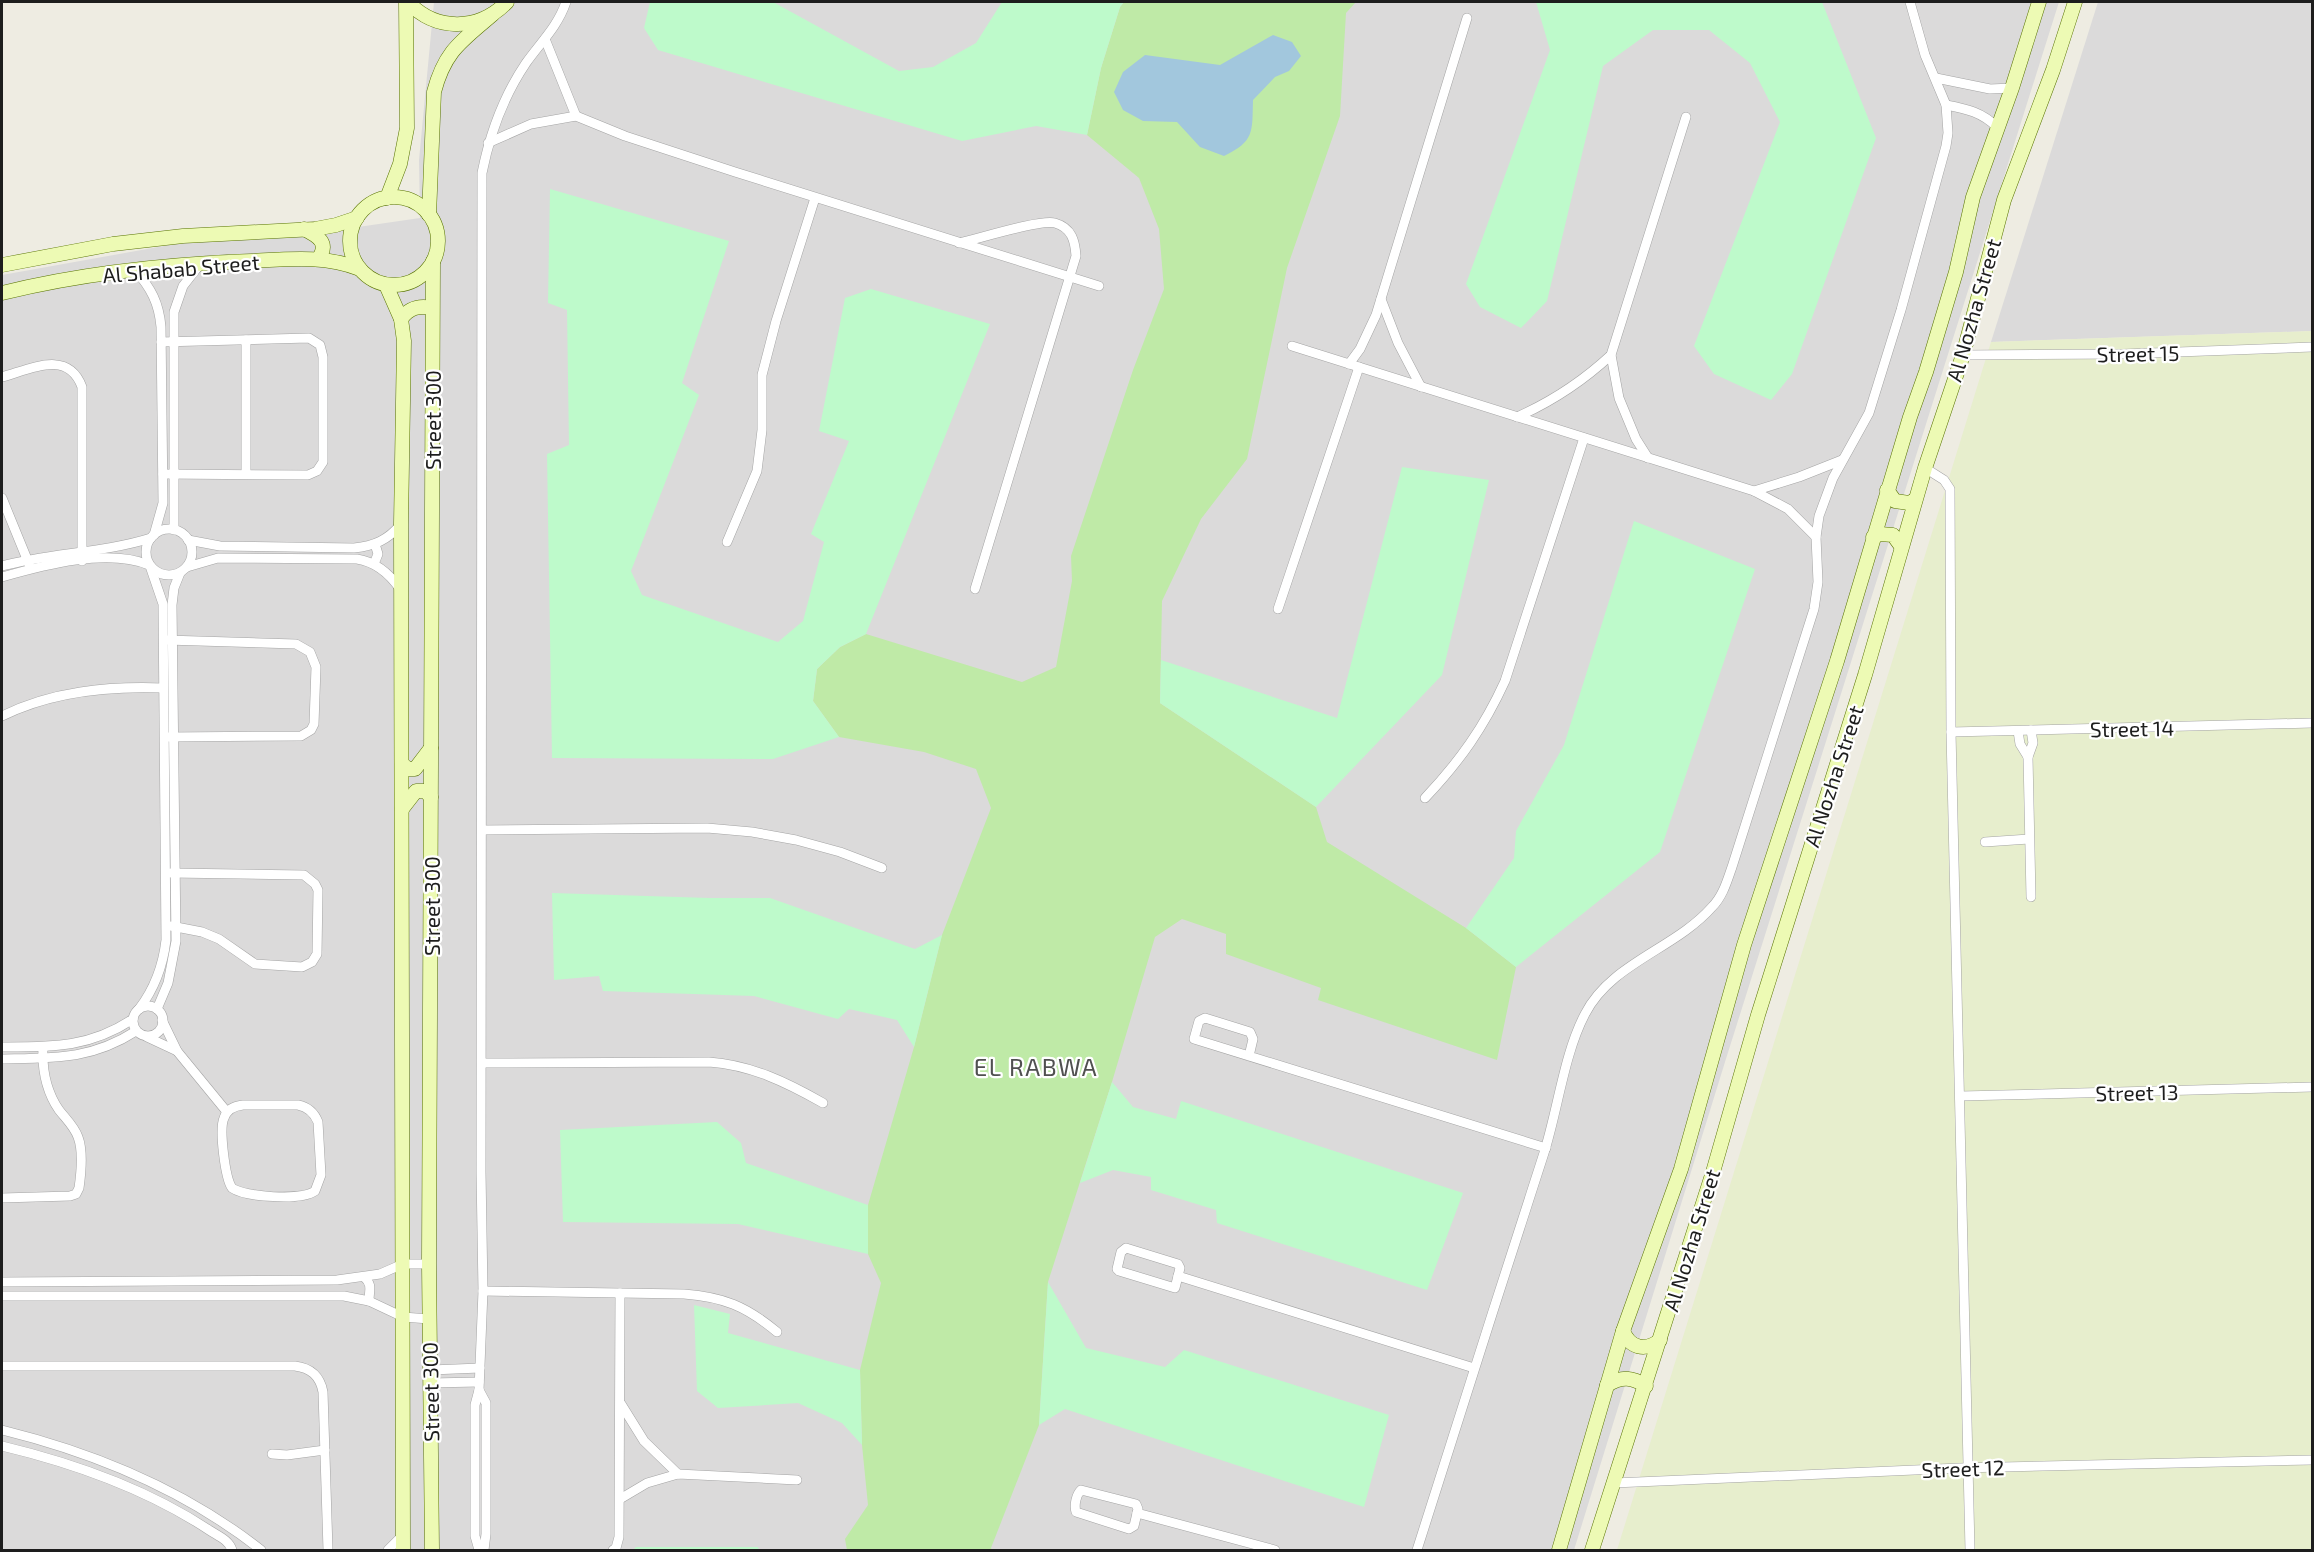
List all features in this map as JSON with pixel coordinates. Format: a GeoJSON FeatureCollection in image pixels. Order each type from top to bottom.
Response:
{"type":"FeatureCollection","features":[{"type":"Feature","properties":{"kind":"street"},"geometry":{"type":"LineString","coordinates":[[407,2],[429,18],[447,24],[476,22],[493,14]]}},
{"type":"Feature","properties":{"kind":"street"},"geometry":{"type":"LineString","coordinates":[[387,198],[400,164],[407,128],[407,2]]}},
{"type":"Feature","properties":{"kind":"street"},"geometry":{"type":"LineString","coordinates":[[429,215],[434,92],[438,73],[447,56],[460,41],[507,2]]}},
{"type":"Feature","properties":{"kind":"street"},"geometry":{"type":"LineString","coordinates":[[479,1551],[475,1536],[475,1405],[479,1386],[483,1291],[481,1172],[482,173],[488,143],[511,88],[527,62],[555,26],[566,2]]}},
{"type":"Feature","properties":{"kind":"street"},"geometry":{"type":"LineString","coordinates":[[1417,1551],[1546,1148],[1576,1034],[1585,1012],[1615,977],[1696,922],[1713,907],[1725,888],[1814,609],[1818,582],[1816,537],[1824,497],[1869,413],[1901,310],[1946,146],[1948,133],[1946,105],[1917,30],[1910,2]]}},
{"type":"Feature","properties":{"kind":"street","name":"Al Nozha Street"},"geometry":{"type":"LineString","coordinates":[[1559,1551],[1623,1330],[1681,1169],[1724,1012],[1787,810],[1837,661],[1887,490],[1956,272],[1973,197],[2012,88],[2039,2]]}},
{"type":"Feature","properties":{"kind":"street","name":"Al Nozha Street"},"geometry":{"type":"LineString","coordinates":[[1592,1551],[1713,1172],[1761,1005],[1865,675],[1924,468],[1964,355],[2004,200],[2053,70],[2075,2]]}},
{"type":"Feature","properties":{"kind":"street"},"geometry":{"type":"LineString","coordinates":[[1278,609],[1354,366],[1369,333],[1381,297],[1467,18]]}},
{"type":"Feature","properties":{"kind":"street"},"geometry":{"type":"LineString","coordinates":[[545,39],[576,116]]}},
{"type":"Feature","properties":{"kind":"street"},"geometry":{"type":"LineString","coordinates":[[1936,78],[1990,89],[2012,88]]}},
{"type":"Feature","properties":{"kind":"street"},"geometry":{"type":"LineString","coordinates":[[1946,105],[1974,110],[1987,117],[1998,128]]}},
{"type":"Feature","properties":{"kind":"street"},"geometry":{"type":"LineString","coordinates":[[488,143],[531,124],[576,116],[625,136],[815,198],[1099,286]]}},
{"type":"Feature","properties":{"kind":"street"},"geometry":{"type":"LineString","coordinates":[[1648,458],[1636,439],[1619,398],[1611,355],[1686,117]]}},
{"type":"Feature","properties":{"kind":"street"},"geometry":{"type":"LineString","coordinates":[[387,198],[410,200],[429,215],[434,223],[438,242],[433,261],[418,277],[409,282],[386,285],[360,269],[351,249],[352,228],[357,218],[370,204],[387,198]]}},
{"type":"Feature","properties":{"kind":"street"},"geometry":{"type":"LineString","coordinates":[[727,542],[758,471],[762,430],[762,375],[776,321],[815,198]]}},
{"type":"Feature","properties":{"kind":"street","name":"Al Shabab Street"},"geometry":{"type":"LineString","coordinates":[[2,265],[113,244],[183,236],[325,227],[357,218]]}},
{"type":"Feature","properties":{"kind":"street"},"geometry":{"type":"LineString","coordinates":[[958,243],[1039,224],[1054,223],[1067,229],[1075,242],[1076,256],[975,589]]}},
{"type":"Feature","properties":{"kind":"street"},"geometry":{"type":"LineString","coordinates":[[304,229],[316,235],[323,243],[324,248],[318,259]]}},
{"type":"Feature","properties":{"kind":"street","name":"Al Shabab Street"},"geometry":{"type":"LineString","coordinates":[[2,293],[135,270],[201,263],[318,259],[347,264],[360,269]]}},
{"type":"Feature","properties":{"kind":"street","name":"Street 300"},"geometry":{"type":"LineString","coordinates":[[432,1551],[429,1264],[433,261]]}},
{"type":"Feature","properties":{"kind":"street"},"geometry":{"type":"LineString","coordinates":[[174,530],[174,312],[183,286],[201,263]]}},
{"type":"Feature","properties":{"kind":"street"},"geometry":{"type":"LineString","coordinates":[[135,270],[154,295],[160,310],[161,342],[163,504],[146,554],[163,604],[168,640],[172,969],[157,1009]]}},
{"type":"Feature","properties":{"kind":"street","name":"Street 300"},"geometry":{"type":"LineString","coordinates":[[386,285],[401,319],[404,341],[401,524],[404,1551]]}},
{"type":"Feature","properties":{"kind":"street"},"geometry":{"type":"LineString","coordinates":[[1381,297],[1398,343],[1421,387]]}},
{"type":"Feature","properties":{"kind":"street"},"geometry":{"type":"LineString","coordinates":[[401,319],[411,309],[425,306],[432,308]]}},
{"type":"Feature","properties":{"kind":"street"},"geometry":{"type":"LineString","coordinates":[[161,342],[309,338],[315,340],[323,351],[323,462],[317,471],[308,474],[162,474]]}},
{"type":"Feature","properties":{"kind":"street"},"geometry":{"type":"LineString","coordinates":[[246,340],[246,474]]}},
{"type":"Feature","properties":{"kind":"street"},"geometry":{"type":"LineString","coordinates":[[1292,346],[1754,491],[1788,509],[1816,537]]}},
{"type":"Feature","properties":{"kind":"street","name":"Street 15"},"geometry":{"type":"LineString","coordinates":[[1964,355],[2123,354],[2313,347]]}},
{"type":"Feature","properties":{"kind":"street"},"geometry":{"type":"LineString","coordinates":[[1518,417],[1567,390],[1611,355]]}},
{"type":"Feature","properties":{"kind":"street"},"geometry":{"type":"LineString","coordinates":[[2,377],[51,364],[62,364],[79,377],[82,387],[82,556]]}},
{"type":"Feature","properties":{"kind":"street"},"geometry":{"type":"LineString","coordinates":[[1425,798],[1472,744],[1490,714],[1505,681],[1584,438]]}},
{"type":"Feature","properties":{"kind":"street"},"geometry":{"type":"LineString","coordinates":[[1754,491],[1842,460]]}},
{"type":"Feature","properties":{"kind":"street"},"geometry":{"type":"LineString","coordinates":[[1924,468],[1944,480],[1950,489],[1951,732],[1970,1551]]}},
{"type":"Feature","properties":{"kind":"street"},"geometry":{"type":"LineString","coordinates":[[1887,490],[1895,501],[1909,503],[1915,500]]}},
{"type":"Feature","properties":{"kind":"street"},"geometry":{"type":"LineString","coordinates":[[2,498],[29,564]]}},
{"type":"Feature","properties":{"kind":"street"},"geometry":{"type":"LineString","coordinates":[[188,540],[219,546],[354,548],[375,544],[394,532],[401,524]]}},
{"type":"Feature","properties":{"kind":"street"},"geometry":{"type":"LineString","coordinates":[[2,566],[82,556],[152,537],[163,530],[174,530],[184,535],[188,540],[192,556],[172,597],[163,688],[169,737]]}},
{"type":"Feature","properties":{"kind":"street"},"geometry":{"type":"LineString","coordinates":[[1874,537],[1886,533],[1898,539],[1901,546]]}},
{"type":"Feature","properties":{"kind":"street"},"geometry":{"type":"LineString","coordinates":[[374,564],[378,554],[375,544]]}},
{"type":"Feature","properties":{"kind":"street"},"geometry":{"type":"LineString","coordinates":[[82,556],[126,558],[150,565],[164,575],[218,558],[357,559],[374,564],[393,578],[401,590]]}},
{"type":"Feature","properties":{"kind":"street"},"geometry":{"type":"LineString","coordinates":[[2,577],[29,564]]}},
{"type":"Feature","properties":{"kind":"street"},"geometry":{"type":"LineString","coordinates":[[168,640],[296,644],[310,652],[316,666],[314,724],[307,734],[301,736],[169,737]]}},
{"type":"Feature","properties":{"kind":"street"},"geometry":{"type":"LineString","coordinates":[[2,716],[37,702],[68,694],[110,688],[163,688]]}},
{"type":"Feature","properties":{"kind":"street","name":"Street 14"},"geometry":{"type":"LineString","coordinates":[[1951,732],[2313,723]]}},
{"type":"Feature","properties":{"kind":"street"},"geometry":{"type":"LineString","coordinates":[[2031,730],[2033,743],[2028,757],[2031,897]]}},
{"type":"Feature","properties":{"kind":"street"},"geometry":{"type":"LineString","coordinates":[[2019,731],[2020,744],[2028,757]]}},
{"type":"Feature","properties":{"kind":"street"},"geometry":{"type":"LineString","coordinates":[[402,764],[408,769],[415,769],[431,748]]}},
{"type":"Feature","properties":{"kind":"street"},"geometry":{"type":"LineString","coordinates":[[402,809],[416,791],[425,791],[431,797]]}},
{"type":"Feature","properties":{"kind":"street"},"geometry":{"type":"LineString","coordinates":[[482,830],[707,828],[752,832],[840,852],[882,868]]}},
{"type":"Feature","properties":{"kind":"street"},"geometry":{"type":"LineString","coordinates":[[1985,842],[2030,839]]}},
{"type":"Feature","properties":{"kind":"street"},"geometry":{"type":"LineString","coordinates":[[170,873],[304,875],[315,884],[318,890],[317,954],[312,962],[302,967],[255,964],[219,939],[202,932],[171,926]]}},
{"type":"Feature","properties":{"kind":"street"},"geometry":{"type":"LineString","coordinates":[[2,1047],[71,1045],[110,1033],[133,1019],[161,970],[171,926]]}},
{"type":"Feature","properties":{"kind":"street"},"geometry":{"type":"LineString","coordinates":[[139,1009],[151,1006],[157,1009],[177,1051],[227,1112]]}},
{"type":"Feature","properties":{"kind":"street"},"geometry":{"type":"LineString","coordinates":[[1249,1056],[1253,1039],[1250,1032],[1205,1018],[1199,1021],[1194,1039],[1546,1148]]}},
{"type":"Feature","properties":{"kind":"street"},"geometry":{"type":"LineString","coordinates":[[133,1019],[136,1031],[177,1051]]}},
{"type":"Feature","properties":{"kind":"street"},"geometry":{"type":"LineString","coordinates":[[146,1036],[156,1034],[162,1025],[162,1020]]}},
{"type":"Feature","properties":{"kind":"street"},"geometry":{"type":"LineString","coordinates":[[2,1059],[71,1057],[112,1045],[136,1031]]}},
{"type":"Feature","properties":{"kind":"street"},"geometry":{"type":"LineString","coordinates":[[2,1198],[70,1197],[76,1194],[79,1188],[80,1143],[75,1131],[52,1098],[47,1085],[43,1047]]}},
{"type":"Feature","properties":{"kind":"street"},"geometry":{"type":"LineString","coordinates":[[482,1063],[731,1063],[788,1083],[823,1103]]}},
{"type":"Feature","properties":{"kind":"street","name":"Street 13"},"geometry":{"type":"LineString","coordinates":[[1961,1096],[2313,1087]]}},
{"type":"Feature","properties":{"kind":"street"},"geometry":{"type":"LineString","coordinates":[[298,1105],[312,1111],[318,1122],[321,1175],[315,1191],[305,1196],[248,1195],[232,1188],[225,1172],[222,1122],[227,1112],[237,1106],[298,1105]]}},
{"type":"Feature","properties":{"kind":"street"},"geometry":{"type":"LineString","coordinates":[[1126,1248],[1178,1264],[1180,1268],[1178,1276],[1177,1285],[1172,1288],[1122,1274],[1117,1269],[1121,1252],[1126,1248]]}},
{"type":"Feature","properties":{"kind":"street"},"geometry":{"type":"LineString","coordinates":[[2,1282],[337,1280],[380,1274],[403,1264],[429,1264]]}},
{"type":"Feature","properties":{"kind":"street"},"geometry":{"type":"LineString","coordinates":[[1178,1276],[1474,1368]]}},
{"type":"Feature","properties":{"kind":"street"},"geometry":{"type":"LineString","coordinates":[[364,1277],[371,1289],[369,1301]]}},
{"type":"Feature","properties":{"kind":"street"},"geometry":{"type":"LineString","coordinates":[[167,1281],[168,1296]]}},
{"type":"Feature","properties":{"kind":"street"},"geometry":{"type":"LineString","coordinates":[[483,1291],[709,1296],[734,1303],[757,1315],[777,1332]]}},
{"type":"Feature","properties":{"kind":"street"},"geometry":{"type":"LineString","coordinates":[[613,1551],[619,1537],[620,1293]]}},
{"type":"Feature","properties":{"kind":"street"},"geometry":{"type":"LineString","coordinates":[[2,1296],[344,1296],[369,1301],[403,1317],[429,1319]]}},
{"type":"Feature","properties":{"kind":"street"},"geometry":{"type":"LineString","coordinates":[[1623,1330],[1627,1340],[1634,1346],[1643,1348],[1653,1346],[1660,1340]]}},
{"type":"Feature","properties":{"kind":"street"},"geometry":{"type":"LineString","coordinates":[[2,1366],[302,1366],[314,1373],[322,1385],[329,1550],[321,1551]]}},
{"type":"Feature","properties":{"kind":"street"},"geometry":{"type":"LineString","coordinates":[[430,1376],[480,1368]]}},
{"type":"Feature","properties":{"kind":"street"},"geometry":{"type":"LineString","coordinates":[[430,1376],[479,1386]]}},
{"type":"Feature","properties":{"kind":"street"},"geometry":{"type":"LineString","coordinates":[[1607,1385],[1627,1378],[1637,1380],[1646,1386]]}},
{"type":"Feature","properties":{"kind":"street"},"geometry":{"type":"LineString","coordinates":[[479,1386],[486,1403],[484,1551]]}},
{"type":"Feature","properties":{"kind":"street"},"geometry":{"type":"LineString","coordinates":[[620,1402],[630,1422],[644,1441],[678,1474]]}},
{"type":"Feature","properties":{"kind":"street"},"geometry":{"type":"LineString","coordinates":[[2,1430],[95,1458],[141,1477],[238,1533],[261,1551]]}},
{"type":"Feature","properties":{"kind":"street"},"geometry":{"type":"LineString","coordinates":[[2,1446],[69,1465],[135,1490],[198,1522],[230,1546],[238,1533]]}},
{"type":"Feature","properties":{"kind":"street"},"geometry":{"type":"LineString","coordinates":[[272,1454],[287,1455],[325,1450]]}},
{"type":"Feature","properties":{"kind":"street","name":"Street 12"},"geometry":{"type":"LineString","coordinates":[[1614,1483],[1967,1468],[2313,1460]]}},
{"type":"Feature","properties":{"kind":"street"},"geometry":{"type":"LineString","coordinates":[[620,1499],[647,1483],[678,1474],[797,1480]]}},
{"type":"Feature","properties":{"kind":"street"},"geometry":{"type":"LineString","coordinates":[[135,1490],[141,1477]]}},
{"type":"Feature","properties":{"kind":"street"},"geometry":{"type":"LineString","coordinates":[[1086,1490],[1136,1504],[1137,1513],[1134,1526],[1129,1529],[1080,1514],[1075,1508],[1079,1492],[1086,1490]]}},
{"type":"Feature","properties":{"kind":"street"},"geometry":{"type":"LineString","coordinates":[[1137,1513],[1275,1551]]}},
{"type":"Feature","properties":{"kind":"street"},"geometry":{"type":"LineString","coordinates":[[388,1551],[404,1534]]}},
{"type":"Feature","properties":{"kind":"shaded area"},"geometry":{"type":"Polygon","coordinates":[[[434,2],[2059,2],[1725,1062],[1574,1550],[2,1550],[2,275],[175,244],[303,235],[420,218],[419,160],[434,2]]]}},
{"type":"Feature","properties":{"kind":"shaded area"},"geometry":{"type":"Polygon","coordinates":[[[2098,2],[2312,2],[2312,331],[1991,342],[2098,2]]]}},
{"type":"Feature","properties":{"kind":"green space"},"geometry":{"type":"Polygon","coordinates":[[[650,2],[773,2],[899,71],[933,67],[976,43],[1002,2],[1124,2],[1120,7],[1101,68],[1087,135],[1036,126],[962,141],[658,50],[644,28],[650,2]]]}},
{"type":"Feature","properties":{"kind":"green space"},"geometry":{"type":"Polygon","coordinates":[[[1124,2],[1356,2],[1346,13],[1340,116],[1287,268],[1247,459],[1201,519],[1162,601],[1160,703],[1316,807],[1327,842],[1466,928],[1516,967],[1497,1060],[1318,1000],[1321,988],[1226,954],[1226,934],[1182,919],[1155,937],[1112,1082],[1048,1282],[1039,1425],[992,1550],[847,1550],[845,1539],[868,1505],[862,1445],[860,1370],[881,1283],[868,1254],[868,1205],[914,1047],[942,935],[991,808],[976,769],[924,752],[839,737],[813,701],[817,669],[840,647],[866,634],[1022,682],[1056,667],[1072,581],[1071,556],[1133,370],[1164,289],[1159,229],[1139,178],[1087,135],[1101,68],[1120,7],[1124,2]]]}},
{"type":"Feature","properties":{"kind":"green space"},"geometry":{"type":"Polygon","coordinates":[[[1536,2],[1822,2],[1876,138],[1792,374],[1771,400],[1714,374],[1694,346],[1780,122],[1750,63],[1709,30],[1653,30],[1603,66],[1547,301],[1521,328],[1480,307],[1466,284],[1550,50],[1536,2]]]}},
{"type":"Feature","properties":{"kind":"green space"},"geometry":{"type":"Polygon","coordinates":[[[550,189],[729,241],[682,383],[699,395],[631,571],[642,595],[778,642],[803,621],[824,542],[811,534],[849,441],[819,431],[845,298],[871,289],[990,324],[866,634],[840,647],[817,669],[813,701],[839,737],[773,759],[552,758],[547,454],[569,445],[567,310],[548,303],[550,189]]]}},
{"type":"Feature","properties":{"kind":"green space"},"geometry":{"type":"Polygon","coordinates":[[[2312,331],[2312,1550],[1617,1550],[1991,342],[2312,331]]]}},
{"type":"Feature","properties":{"kind":"green space"},"geometry":{"type":"Polygon","coordinates":[[[1402,467],[1489,480],[1442,675],[1316,807],[1160,703],[1161,660],[1337,718],[1402,467]]]}},
{"type":"Feature","properties":{"kind":"green space"},"geometry":{"type":"Polygon","coordinates":[[[1634,521],[1755,569],[1660,852],[1516,967],[1466,928],[1514,858],[1516,831],[1564,745],[1634,521]]]}},
{"type":"Feature","properties":{"kind":"green space"},"geometry":{"type":"Polygon","coordinates":[[[552,893],[770,898],[915,949],[942,935],[914,1047],[897,1020],[849,1009],[838,1019],[754,996],[603,991],[599,976],[554,980],[552,893]]]}},
{"type":"Feature","properties":{"kind":"green space"},"geometry":{"type":"Polygon","coordinates":[[[1112,1082],[1133,1107],[1176,1119],[1181,1101],[1463,1193],[1427,1290],[1217,1223],[1216,1210],[1151,1190],[1151,1177],[1113,1170],[1080,1183],[1112,1082]]]}},
{"type":"Feature","properties":{"kind":"green space"},"geometry":{"type":"Polygon","coordinates":[[[717,1122],[741,1143],[746,1163],[868,1205],[868,1254],[738,1224],[563,1222],[560,1130],[717,1122]]]}},
{"type":"Feature","properties":{"kind":"green space"},"geometry":{"type":"Polygon","coordinates":[[[1048,1282],[1086,1348],[1165,1367],[1184,1350],[1389,1415],[1364,1507],[1065,1409],[1039,1425],[1048,1282]]]}},
{"type":"Feature","properties":{"kind":"green space"},"geometry":{"type":"Polygon","coordinates":[[[694,1305],[730,1314],[728,1333],[860,1370],[862,1445],[842,1423],[798,1403],[718,1408],[697,1391],[694,1305]]]}},
{"type":"Feature","properties":{"kind":"green space"},"geometry":{"type":"Polygon","coordinates":[[[636,1547],[758,1547],[759,1550],[633,1550],[636,1547]]]}},
{"type":"Feature","properties":{"kind":"water"},"geometry":{"type":"Polygon","coordinates":[[[1273,35],[1292,42],[1301,56],[1289,71],[1275,77],[1253,100],[1252,128],[1247,140],[1224,156],[1200,147],[1177,122],[1143,121],[1123,110],[1114,92],[1123,72],[1145,55],[1220,65],[1273,35]]]}},
{"type":"Feature","properties":{"kind":"district","name":"EL RABWA"},"geometry":{"type":"Point","coordinates":[1036,1066]}}]}
